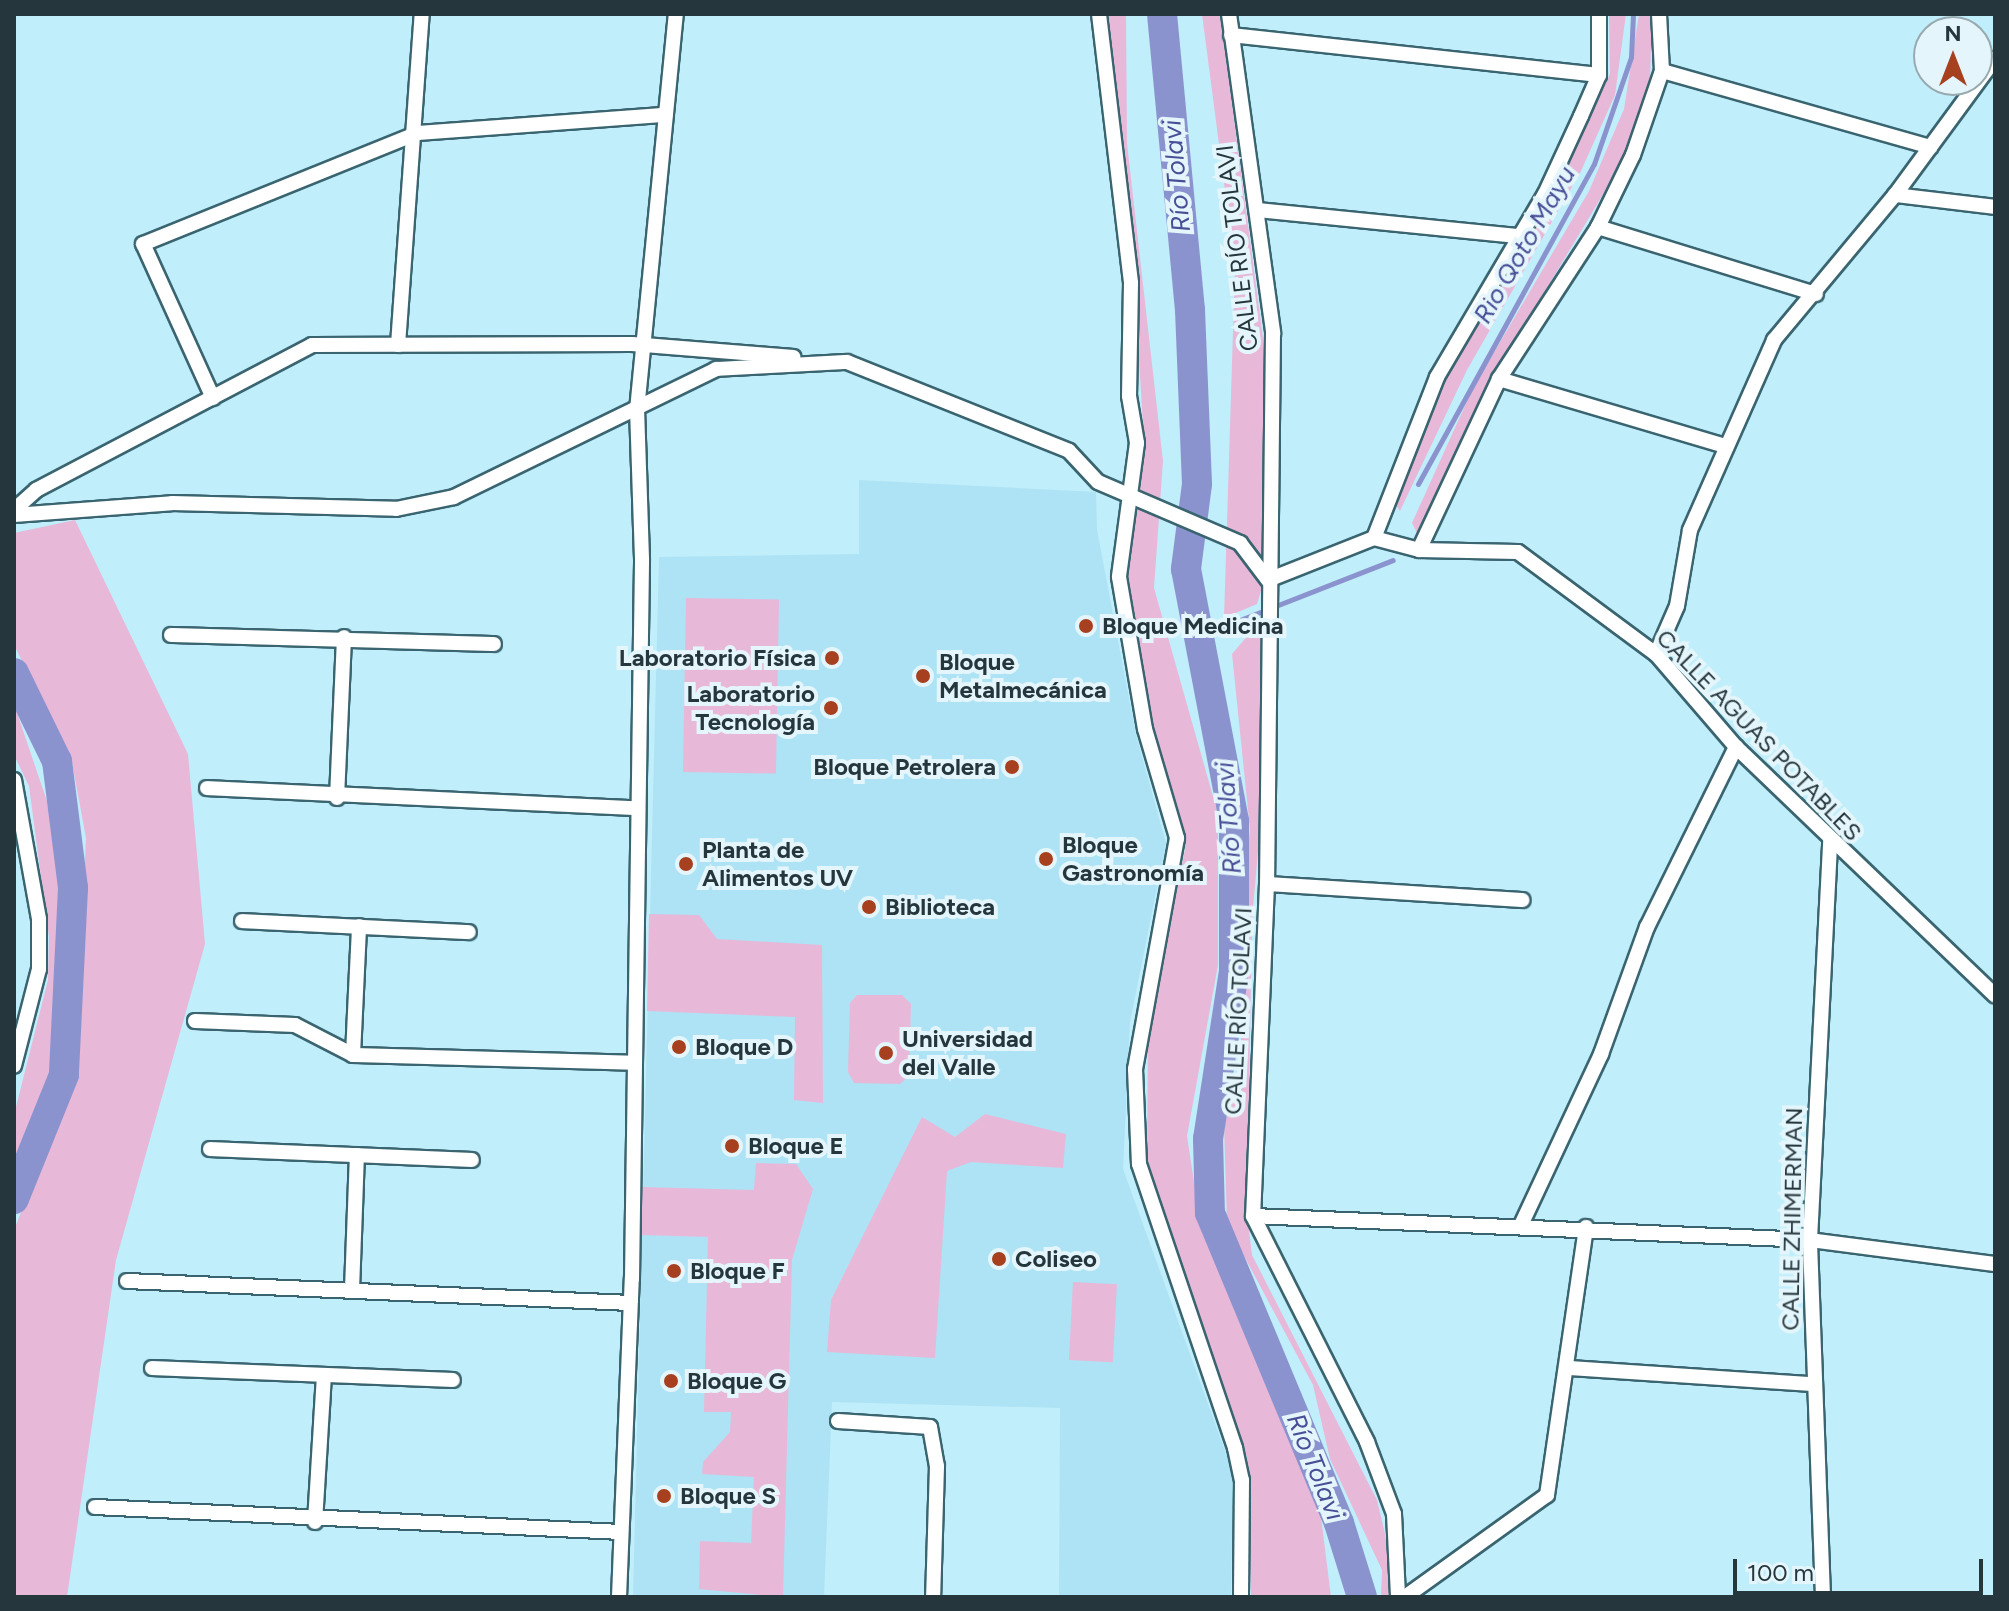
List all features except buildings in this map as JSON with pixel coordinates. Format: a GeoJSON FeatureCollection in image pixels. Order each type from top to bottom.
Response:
{"type":"FeatureCollection","features":[{"type":"Feature","properties":{"kind":"street"},"geometry":{"type":"LineString","coordinates":[[398,345],[418,133],[422,14]]}},
{"type":"Feature","properties":{"kind":"street"},"geometry":{"type":"LineString","coordinates":[[619,1597],[631,1303],[640,401],[676,14]]}},
{"type":"Feature","properties":{"kind":"street"},"geometry":{"type":"LineString","coordinates":[[1099,14],[1131,283],[1129,396],[1137,443],[1125,494],[1119,577],[1145,729],[1177,838],[1135,1069],[1139,1164],[1235,1448],[1242,1480],[1241,1597]]}},
{"type":"Feature","properties":{"kind":"street","name":"CALLE RÍO TOLAVI"},"geometry":{"type":"LineString","coordinates":[[1229,14],[1273,333],[1267,884],[1253,1216],[1367,1442],[1394,1514],[1398,1597]]}},
{"type":"Feature","properties":{"kind":"street"},"geometry":{"type":"LineString","coordinates":[[14,512],[172,503],[396,509],[454,497],[640,401],[716,369],[806,361],[847,362],[1026,431],[1069,451],[1098,482],[1240,543],[1268,580],[1374,538],[1437,377],[1518,236],[1599,75],[1599,14]]}},
{"type":"Feature","properties":{"kind":"street"},"geometry":{"type":"LineString","coordinates":[[1419,550],[1499,379],[1598,227],[1662,71],[1659,14]]}},
{"type":"Feature","properties":{"kind":"street"},"geometry":{"type":"LineString","coordinates":[[1231,35],[1599,75]]}},
{"type":"Feature","properties":{"kind":"street"},"geometry":{"type":"LineString","coordinates":[[1656,654],[1677,606],[1690,530],[1774,340],[1816,294],[1895,195],[1995,59]]}},
{"type":"Feature","properties":{"kind":"street"},"geometry":{"type":"LineString","coordinates":[[1662,71],[1930,147]]}},
{"type":"Feature","properties":{"kind":"street"},"geometry":{"type":"LineString","coordinates":[[213,398],[143,244],[418,133],[665,115]]}},
{"type":"Feature","properties":{"kind":"street"},"geometry":{"type":"LineString","coordinates":[[1895,195],[1995,207]]}},
{"type":"Feature","properties":{"kind":"street"},"geometry":{"type":"LineString","coordinates":[[1257,210],[1518,236]]}},
{"type":"Feature","properties":{"kind":"street"},"geometry":{"type":"LineString","coordinates":[[1598,227],[1816,294]]}},
{"type":"Feature","properties":{"kind":"street"},"geometry":{"type":"LineString","coordinates":[[14,512],[36,490],[312,345],[647,345],[765,351],[806,361]]}},
{"type":"Feature","properties":{"kind":"street"},"geometry":{"type":"LineString","coordinates":[[1499,379],[1725,446]]}},
{"type":"Feature","properties":{"kind":"street","name":"CALLE AGUAS POTABLES"},"geometry":{"type":"LineString","coordinates":[[1374,538],[1419,550],[1518,552],[1656,654],[1736,747],[1830,841],[1995,995]]}},
{"type":"Feature","properties":{"kind":"street"},"geometry":{"type":"LineString","coordinates":[[171,635],[344,637],[494,644]]}},
{"type":"Feature","properties":{"kind":"street"},"geometry":{"type":"LineString","coordinates":[[337,798],[344,637]]}},
{"type":"Feature","properties":{"kind":"street"},"geometry":{"type":"LineString","coordinates":[[1522,1223],[1601,1054],[1647,927],[1736,747]]}},
{"type":"Feature","properties":{"kind":"street"},"geometry":{"type":"LineString","coordinates":[[14,780],[39,919],[39,969],[14,1066]]}},
{"type":"Feature","properties":{"kind":"street"},"geometry":{"type":"LineString","coordinates":[[207,788],[337,798],[638,808]]}},
{"type":"Feature","properties":{"kind":"street","name":"CALLE ZHIMERMAN"},"geometry":{"type":"LineString","coordinates":[[1823,1597],[1812,1384],[1810,1240],[1830,841]]}},
{"type":"Feature","properties":{"kind":"street"},"geometry":{"type":"LineString","coordinates":[[1267,884],[1522,900]]}},
{"type":"Feature","properties":{"kind":"street"},"geometry":{"type":"LineString","coordinates":[[242,921],[469,932]]}},
{"type":"Feature","properties":{"kind":"street"},"geometry":{"type":"LineString","coordinates":[[353,1055],[359,926]]}},
{"type":"Feature","properties":{"kind":"street"},"geometry":{"type":"LineString","coordinates":[[195,1021],[295,1025],[353,1055],[635,1063]]}},
{"type":"Feature","properties":{"kind":"street"},"geometry":{"type":"LineString","coordinates":[[210,1149],[472,1160]]}},
{"type":"Feature","properties":{"kind":"street"},"geometry":{"type":"LineString","coordinates":[[352,1290],[357,1155]]}},
{"type":"Feature","properties":{"kind":"street"},"geometry":{"type":"LineString","coordinates":[[1253,1216],[1522,1223],[1810,1240],[1995,1264]]}},
{"type":"Feature","properties":{"kind":"street"},"geometry":{"type":"LineString","coordinates":[[1405,1597],[1547,1495],[1569,1368],[1586,1227]]}},
{"type":"Feature","properties":{"kind":"street"},"geometry":{"type":"LineString","coordinates":[[127,1281],[631,1303]]}},
{"type":"Feature","properties":{"kind":"street"},"geometry":{"type":"LineString","coordinates":[[152,1368],[453,1380]]}},
{"type":"Feature","properties":{"kind":"street"},"geometry":{"type":"LineString","coordinates":[[1569,1368],[1812,1384]]}},
{"type":"Feature","properties":{"kind":"street"},"geometry":{"type":"LineString","coordinates":[[315,1522],[324,1375]]}},
{"type":"Feature","properties":{"kind":"street"},"geometry":{"type":"LineString","coordinates":[[838,1421],[930,1427],[937,1466],[933,1597]]}},
{"type":"Feature","properties":{"kind":"street"},"geometry":{"type":"LineString","coordinates":[[95,1507],[315,1522],[621,1532]]}},
{"type":"Feature","properties":{"kind":"shaded area"},"geometry":{"type":"Polygon","coordinates":[[[1107,14],[1126,14],[1127,143],[1163,461],[1154,588],[1218,814],[1218,965],[1187,1136],[1199,1215],[1321,1517],[1331,1597],[1251,1597],[1247,1457],[1147,1166],[1148,1023],[1185,850],[1152,721],[1125,561],[1144,442],[1129,193],[1107,14]]]}},
{"type":"Feature","properties":{"kind":"shaded area"},"geometry":{"type":"Polygon","coordinates":[[[1202,14],[1220,14],[1263,338],[1266,574],[1257,604],[1224,618],[1235,267],[1202,14]]]}},
{"type":"Feature","properties":{"kind":"shaded area"},"geometry":{"type":"Polygon","coordinates":[[[1609,14],[1626,14],[1615,95],[1581,171],[1467,370],[1400,511],[1394,502],[1442,378],[1551,199],[1610,74],[1609,14]]]}},
{"type":"Feature","properties":{"kind":"shaded area"},"geometry":{"type":"Polygon","coordinates":[[[1639,14],[1652,14],[1650,79],[1626,156],[1493,378],[1417,533],[1412,523],[1473,388],[1589,191],[1624,109],[1639,14]]]}},
{"type":"Feature","properties":{"kind":"shaded area","name":"Universidad del Valle"},"geometry":{"type":"Polygon","coordinates":[[[859,480],[1096,492],[1097,530],[1136,735],[1166,843],[1130,1022],[1123,1169],[1233,1473],[1231,1597],[1059,1597],[1060,1408],[832,1402],[824,1597],[633,1597],[659,557],[859,554],[859,480]]]}},
{"type":"Feature","properties":{"kind":"shaded area"},"geometry":{"type":"Polygon","coordinates":[[[75,520],[188,754],[205,944],[116,1260],[67,1597],[14,1597],[14,1230],[75,1076],[86,838],[71,757],[14,645],[14,533],[75,520]]]}},
{"type":"Feature","properties":{"kind":"shaded area"},"geometry":{"type":"Polygon","coordinates":[[[686,598],[779,600],[776,774],[683,772],[686,598]]]}},
{"type":"Feature","properties":{"kind":"shaded area"},"geometry":{"type":"Polygon","coordinates":[[[1261,620],[1262,806],[1252,919],[1247,1215],[1252,1255],[1377,1500],[1394,1572],[1390,1597],[1381,1597],[1382,1570],[1330,1459],[1313,1385],[1227,1224],[1224,1124],[1241,1077],[1241,906],[1250,829],[1232,654],[1261,620]]]}},
{"type":"Feature","properties":{"kind":"shaded area"},"geometry":{"type":"Polygon","coordinates":[[[14,704],[52,816],[62,889],[53,1070],[14,1170],[14,1115],[48,980],[49,937],[29,786],[14,755],[14,704]]]}},
{"type":"Feature","properties":{"kind":"shaded area"},"geometry":{"type":"Polygon","coordinates":[[[649,914],[699,915],[717,939],[822,945],[823,1103],[794,1100],[795,1017],[647,1011],[649,914]]]}},
{"type":"Feature","properties":{"kind":"shaded area"},"geometry":{"type":"Polygon","coordinates":[[[857,995],[902,995],[911,1004],[909,1076],[900,1084],[854,1083],[848,1072],[850,1003],[857,995]]]}},
{"type":"Feature","properties":{"kind":"shaded area"},"geometry":{"type":"Polygon","coordinates":[[[985,1114],[1066,1134],[1063,1168],[971,1162],[947,1171],[935,1358],[827,1352],[831,1300],[922,1117],[955,1137],[985,1114]]]}},
{"type":"Feature","properties":{"kind":"shaded area"},"geometry":{"type":"Polygon","coordinates":[[[756,1163],[796,1164],[813,1189],[792,1260],[783,1597],[699,1589],[700,1541],[751,1543],[754,1477],[702,1474],[703,1462],[730,1432],[731,1412],[704,1412],[708,1237],[641,1235],[642,1187],[754,1190],[756,1163]]]}},
{"type":"Feature","properties":{"kind":"shaded area"},"geometry":{"type":"Polygon","coordinates":[[[1073,1282],[1117,1284],[1113,1362],[1069,1360],[1073,1282]]]}},
{"type":"Feature","properties":{"kind":"waterway","name":"Río Tolavi"},"geometry":{"type":"LineString","coordinates":[[1162,14],[1190,310],[1197,484],[1186,569],[1234,821],[1234,971],[1208,1139],[1210,1213],[1339,1523],[1362,1597]]}},
{"type":"Feature","properties":{"kind":"waterway","name":"Rio Qoto Mayu"},"geometry":{"type":"LineString","coordinates":[[1418,484],[1594,164],[1631,57],[1633,14]]}},
{"type":"Feature","properties":{"kind":"waterway"},"geometry":{"type":"LineString","coordinates":[[1199,636],[1393,560]]}},
{"type":"Feature","properties":{"kind":"waterway"},"geometry":{"type":"LineString","coordinates":[[14,673],[57,761],[73,888],[64,1075],[14,1199]]}},
{"type":"Feature","properties":{"kind":"place","name":"Bloque Medicina"},"geometry":{"type":"Point","coordinates":[1086,626]}},
{"type":"Feature","properties":{"kind":"place","name":"Laboratorio Física"},"geometry":{"type":"Point","coordinates":[832,658]}},
{"type":"Feature","properties":{"kind":"place","name":"Bloque Metalmecánica"},"geometry":{"type":"Point","coordinates":[923,676]}},
{"type":"Feature","properties":{"kind":"place","name":"Laboratorio Tecnología"},"geometry":{"type":"Point","coordinates":[831,708]}},
{"type":"Feature","properties":{"kind":"place","name":"Bloque Petrolera"},"geometry":{"type":"Point","coordinates":[1012,767]}},
{"type":"Feature","properties":{"kind":"place","name":"Bloque Gastronomía"},"geometry":{"type":"Point","coordinates":[1046,859]}},
{"type":"Feature","properties":{"kind":"place","name":"Planta de Alimentos UV"},"geometry":{"type":"Point","coordinates":[686,864]}},
{"type":"Feature","properties":{"kind":"place","name":"Biblioteca"},"geometry":{"type":"Point","coordinates":[869,907]}},
{"type":"Feature","properties":{"kind":"place","name":"Bloque D"},"geometry":{"type":"Point","coordinates":[679,1047]}},
{"type":"Feature","properties":{"kind":"place","name":"Universidad del Valle"},"geometry":{"type":"Point","coordinates":[886,1053]}},
{"type":"Feature","properties":{"kind":"place","name":"Bloque E"},"geometry":{"type":"Point","coordinates":[732,1146]}},
{"type":"Feature","properties":{"kind":"place","name":"Coliseo"},"geometry":{"type":"Point","coordinates":[999,1259]}},
{"type":"Feature","properties":{"kind":"place","name":"Bloque F"},"geometry":{"type":"Point","coordinates":[674,1271]}},
{"type":"Feature","properties":{"kind":"place","name":"Bloque G"},"geometry":{"type":"Point","coordinates":[671,1381]}},
{"type":"Feature","properties":{"kind":"place","name":"Bloque S"},"geometry":{"type":"Point","coordinates":[664,1496]}}]}
